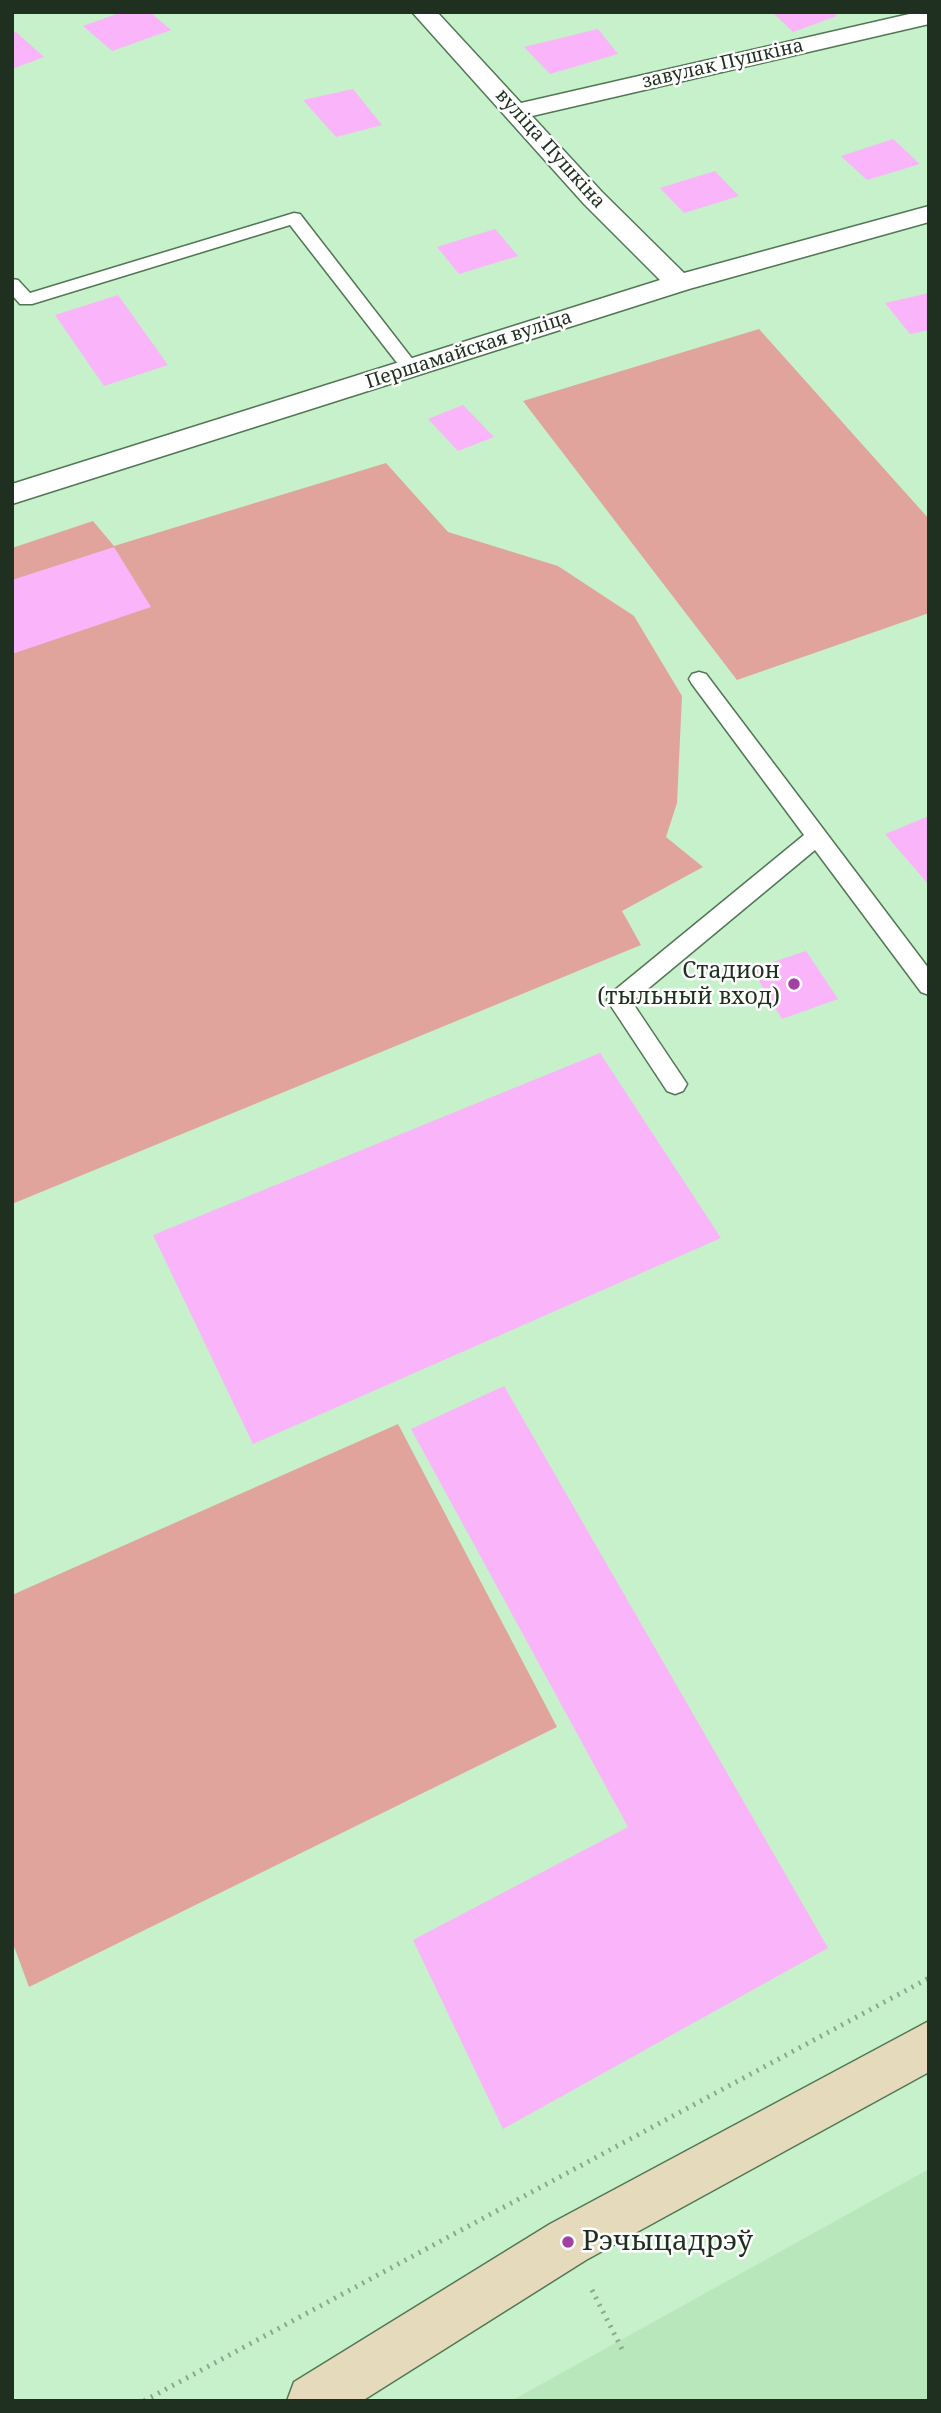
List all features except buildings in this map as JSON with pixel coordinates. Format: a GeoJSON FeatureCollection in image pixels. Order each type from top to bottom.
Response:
{"type":"FeatureCollection","features":[{"type":"Feature","properties":{"kind":"street","name":"вуліца Пушкіна"},"geometry":{"type":"LineString","coordinates":[[424,12],[517,111],[593,198],[679,283]]}},
{"type":"Feature","properties":{"kind":"street","name":"завулак Пушкіна"},"geometry":{"type":"LineString","coordinates":[[517,111],[929,17]]}},
{"type":"Feature","properties":{"kind":"street","name":"Першамайская вуліца"},"geometry":{"type":"LineString","coordinates":[[12,494],[679,283],[929,214]]}},
{"type":"Feature","properties":{"kind":"street"},"geometry":{"type":"LineString","coordinates":[[313,2401],[568,2242],[929,2045]]}},
{"type":"Feature","properties":{"kind":"lane"},"geometry":{"type":"LineString","coordinates":[[12,284],[19,302],[294,218],[411,369]]}},
{"type":"Feature","properties":{"kind":"lane"},"geometry":{"type":"LineString","coordinates":[[699,679],[929,986]]}},
{"type":"Feature","properties":{"kind":"lane"},"geometry":{"type":"LineString","coordinates":[[676,1084],[618,1000],[817,836]]}},
{"type":"Feature","properties":{"kind":"path"},"geometry":{"type":"LineString","coordinates":[[144,2401],[929,1978]]}},
{"type":"Feature","properties":{"kind":"path"},"geometry":{"type":"LineString","coordinates":[[568,2242],[622,2349]]}},
{"type":"Feature","properties":{"kind":"shaded area"},"geometry":{"type":"Polygon","coordinates":[[[759,329],[929,519],[929,613],[737,680],[523,401],[759,329]]]}},
{"type":"Feature","properties":{"kind":"shaded area"},"geometry":{"type":"Polygon","coordinates":[[[386,463],[448,532],[558,566],[634,616],[682,696],[677,803],[666,837],[703,867],[622,911],[641,945],[12,1204],[12,548],[93,521],[114,546],[386,463]]]}},
{"type":"Feature","properties":{"kind":"shaded area"},"geometry":{"type":"Polygon","coordinates":[[[398,1424],[557,1727],[29,1987],[12,1941],[12,1595],[398,1424]]]}},
{"type":"Feature","properties":{"kind":"shaded area","name":"Рэчыцадрэў"},"geometry":{"type":"Polygon","coordinates":[[[929,2169],[929,2401],[511,2401],[929,2169]]]}},
{"type":"Feature","properties":{"kind":"place","name":"Стадион (тыльный вход)"},"geometry":{"type":"Point","coordinates":[794,984]}},
{"type":"Feature","properties":{"kind":"place","name":"Рэчыцадрэў"},"geometry":{"type":"Point","coordinates":[568,2242]}}]}
